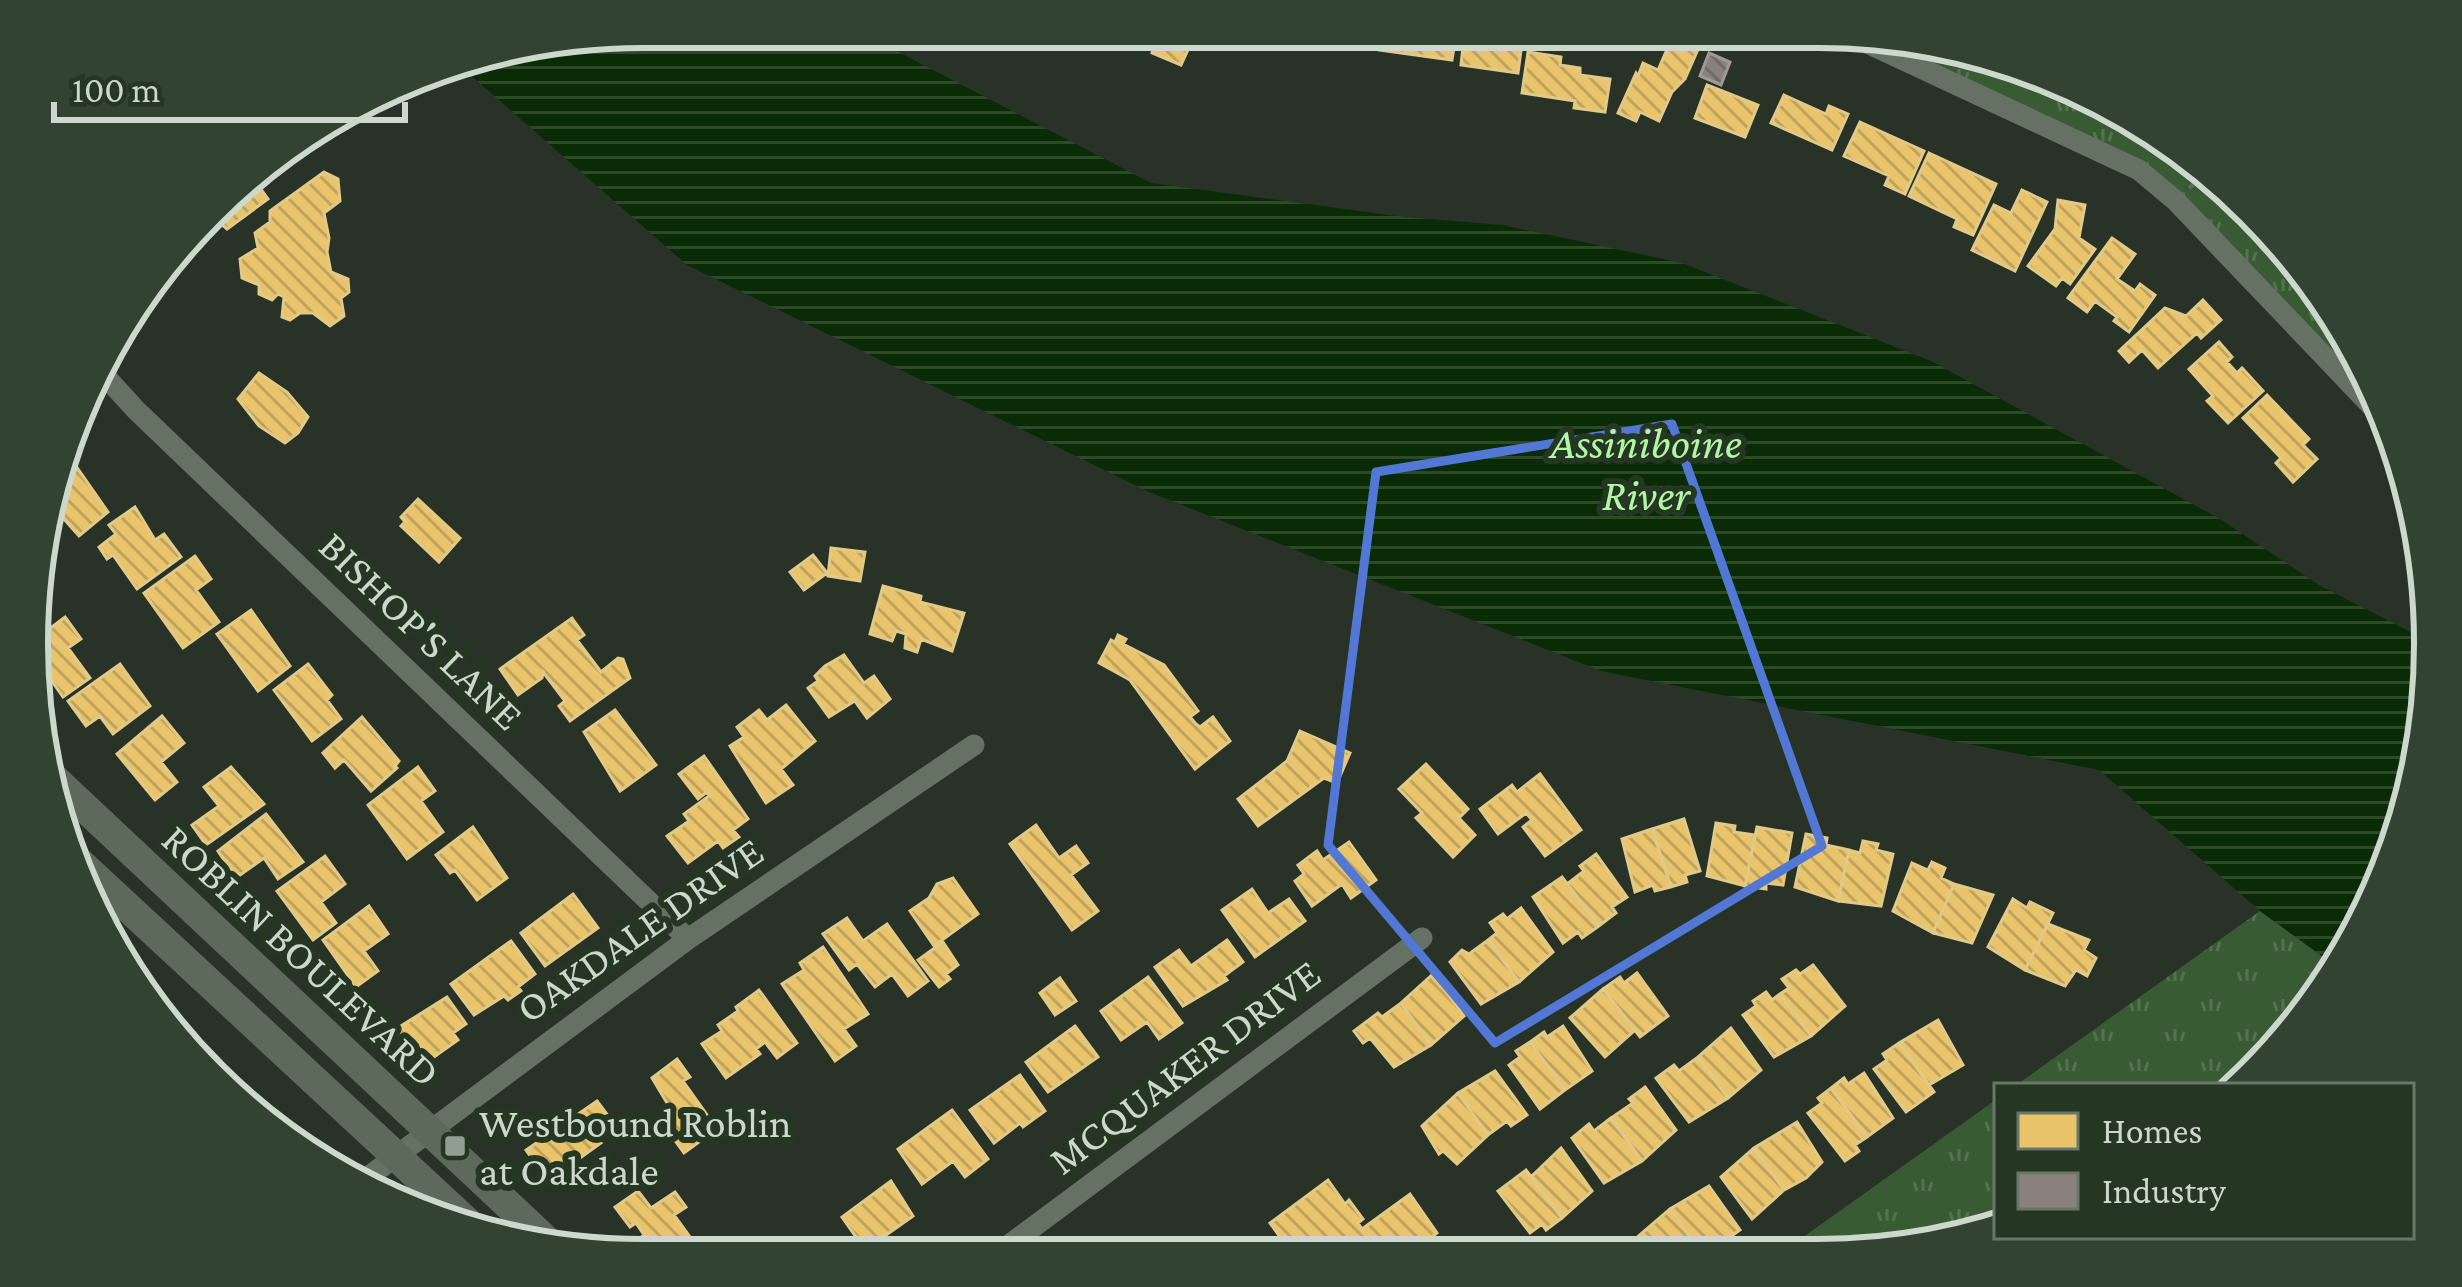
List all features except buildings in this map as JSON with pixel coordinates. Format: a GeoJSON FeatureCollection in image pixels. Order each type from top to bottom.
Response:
{"type":"FeatureCollection","features":[{"type":"Feature","properties":{"kind":"main road","name":"ROBLIN BOULEVARD"},"geometry":{"type":"LineString","coordinates":[[66,791],[534,1229]]}},
{"type":"Feature","properties":{"kind":"main road","name":"ROBLIN BOULEVARD"},"geometry":{"type":"LineString","coordinates":[[95,876],[451,1207]]}},
{"type":"Feature","properties":{"kind":"street"},"geometry":{"type":"LineString","coordinates":[[1886,52],[2139,170],[2176,201],[2358,392]]}},
{"type":"Feature","properties":{"kind":"street","name":"BISHOP'S LANE"},"geometry":{"type":"LineString","coordinates":[[109,380],[688,939]]}},
{"type":"Feature","properties":{"kind":"street","name":"OAKDALE DRIVE"},"geometry":{"type":"LineString","coordinates":[[373,1174],[688,939],[974,745]]}},
{"type":"Feature","properties":{"kind":"street","name":"MCQUAKER DRIVE"},"geometry":{"type":"LineString","coordinates":[[1018,1239],[1422,938]]}},
{"type":"Feature","properties":{"kind":"highlighted area"},"geometry":{"type":"Polygon","coordinates":[[[1672,424],[1822,846],[1495,1043],[1328,845],[1376,472],[1672,424]]]}},
{"type":"Feature","properties":{"kind":"green space"},"geometry":{"type":"Polygon","coordinates":[[[1907,55],[1973,68],[2046,93],[2116,128],[2181,171],[2240,222],[2291,281],[2356,387],[2176,201],[1907,55]]]}},
{"type":"Feature","properties":{"kind":"green space"},"geometry":{"type":"Polygon","coordinates":[[[2260,911],[2324,958],[2291,1006],[2220,1083],[2019,1083],[2260,911]]]}},
{"type":"Feature","properties":{"kind":"green space"},"geometry":{"type":"Polygon","coordinates":[[[1994,1101],[1994,1212],[1896,1234],[1800,1239],[1994,1101]]]}},
{"type":"Feature","properties":{"kind":"water","name":"Assiniboine River"},"geometry":{"type":"Polygon","coordinates":[[[891,48],[1151,183],[1404,217],[1503,225],[1682,263],[1931,361],[2220,519],[2319,585],[2414,634],[2409,721],[2394,798],[2369,871],[2324,958],[2260,911],[2099,770],[1601,671],[1149,492],[687,265],[469,74],[527,59],[605,49],[891,48]]]}},
{"type":"Feature","properties":{"kind":"place","name":"Westbound Roblin at Oakdale"},"geometry":{"type":"Point","coordinates":[455,1146]}}]}
